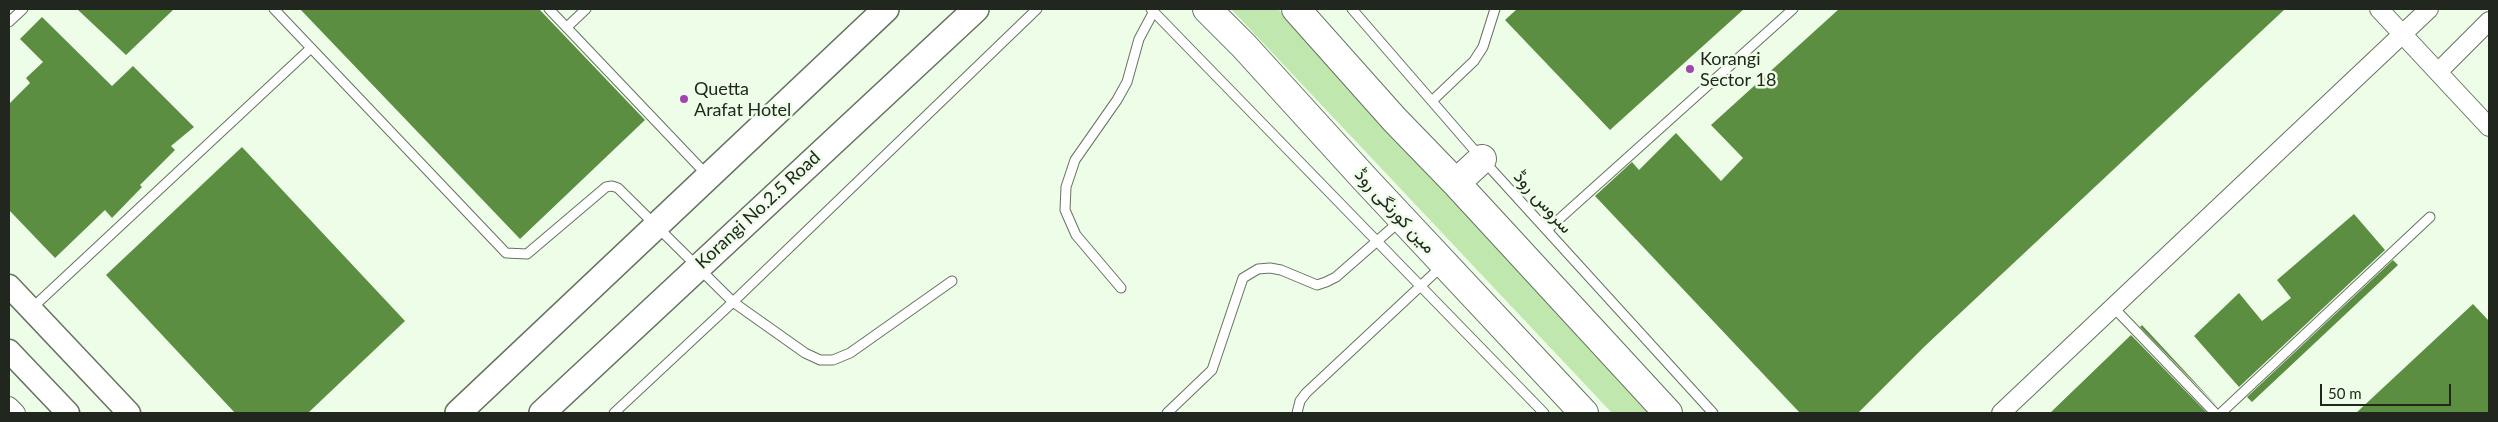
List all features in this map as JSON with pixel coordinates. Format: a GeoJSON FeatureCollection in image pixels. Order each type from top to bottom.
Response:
{"type":"FeatureCollection","features":[{"type":"Feature","properties":{"kind":"main road"},"geometry":{"type":"LineString","coordinates":[[458,413],[886,9]]}},
{"type":"Feature","properties":{"kind":"main road","name":"Korangi No.2.5 Road"},"geometry":{"type":"LineString","coordinates":[[542,413],[697,266],[976,9]]}},
{"type":"Feature","properties":{"kind":"main road","name":"مین کورنگی روڈ"},"geometry":{"type":"LineString","coordinates":[[1207,9],[1244,46],[1402,219],[1584,413]]}},
{"type":"Feature","properties":{"kind":"main road"},"geometry":{"type":"LineString","coordinates":[[1296,9],[1394,119],[1456,183],[1668,413]]}},
{"type":"Feature","properties":{"kind":"main road"},"geometry":{"type":"LineString","coordinates":[[1456,183],[1482,159]]}},
{"type":"Feature","properties":{"kind":"street"},"geometry":{"type":"LineString","coordinates":[[2379,9],[2489,127]]}},
{"type":"Feature","properties":{"kind":"street"},"geometry":{"type":"LineString","coordinates":[[2001,413],[2429,9]]}},
{"type":"Feature","properties":{"kind":"street"},"geometry":{"type":"LineString","coordinates":[[2438,72],[2489,21]]}},
{"type":"Feature","properties":{"kind":"street"},"geometry":{"type":"LineString","coordinates":[[9,286],[129,413]]}},
{"type":"Feature","properties":{"kind":"street"},"geometry":{"type":"LineString","coordinates":[[9,351],[68,413]]}},
{"type":"Feature","properties":{"kind":"street"},"geometry":{"type":"LineString","coordinates":[[9,406],[16,413]]}},
{"type":"Feature","properties":{"kind":"lane"},"geometry":{"type":"LineString","coordinates":[[9,22],[23,9]]}},
{"type":"Feature","properties":{"kind":"lane"},"geometry":{"type":"LineString","coordinates":[[274,9],[506,252],[527,254],[606,187],[618,188],[733,302],[805,353],[820,360],[833,360],[850,353],[952,281]]}},
{"type":"Feature","properties":{"kind":"lane"},"geometry":{"type":"LineString","coordinates":[[549,9],[709,177]]}},
{"type":"Feature","properties":{"kind":"lane"},"geometry":{"type":"LineString","coordinates":[[567,28],[586,9]]}},
{"type":"Feature","properties":{"kind":"lane"},"geometry":{"type":"LineString","coordinates":[[614,413],[733,302],[1037,9]]}},
{"type":"Feature","properties":{"kind":"lane","name":"سروس روڈ"},"geometry":{"type":"LineString","coordinates":[[1352,9],[1482,159],[1713,413]]}},
{"type":"Feature","properties":{"kind":"lane"},"geometry":{"type":"LineString","coordinates":[[1432,101],[1474,61],[1483,47],[1495,9]]}},
{"type":"Feature","properties":{"kind":"lane"},"geometry":{"type":"LineString","coordinates":[[1547,230],[1793,9]]}},
{"type":"Feature","properties":{"kind":"lane"},"geometry":{"type":"LineString","coordinates":[[1120,288],[1076,235],[1064,210],[1066,187],[1075,160],[1117,100],[1127,82],[1139,39],[1152,10],[1379,241],[1544,413]]}},
{"type":"Feature","properties":{"kind":"lane"},"geometry":{"type":"LineString","coordinates":[[31,310],[311,48]]}},
{"type":"Feature","properties":{"kind":"lane"},"geometry":{"type":"LineString","coordinates":[[2221,413],[2430,216]]}},
{"type":"Feature","properties":{"kind":"lane"},"geometry":{"type":"LineString","coordinates":[[1168,413],[1212,370],[1243,278],[1258,269],[1270,268],[1281,270],[1317,285],[1336,277],[1402,219]]}},
{"type":"Feature","properties":{"kind":"lane"},"geometry":{"type":"LineString","coordinates":[[1298,413],[1300,401],[1306,393],[1444,264]]}},
{"type":"Feature","properties":{"kind":"lane"},"geometry":{"type":"LineString","coordinates":[[2114,308],[2215,413]]}},
{"type":"Feature","properties":{"kind":"green space"},"geometry":{"type":"Polygon","coordinates":[[[1231,9],[1278,9],[1650,413],[1612,413],[1231,9]]]}},
{"type":"Feature","properties":{"kind":"building"},"geometry":{"type":"Polygon","coordinates":[[[77,9],[174,9],[126,55],[77,9]]]}},
{"type":"Feature","properties":{"kind":"building"},"geometry":{"type":"Polygon","coordinates":[[[300,9],[539,9],[645,120],[520,239],[300,9]]]}},
{"type":"Feature","properties":{"kind":"building"},"geometry":{"type":"Polygon","coordinates":[[[1517,9],[1744,9],[1610,130],[1505,20],[1517,9]]]}},
{"type":"Feature","properties":{"kind":"building"},"geometry":{"type":"Polygon","coordinates":[[[1839,9],[2285,9],[1925,346],[1858,413],[1800,413],[1595,196],[1632,162],[1639,170],[1676,133],[1721,181],[1743,158],[1711,125],[1839,9]]]}},
{"type":"Feature","properties":{"kind":"building"},"geometry":{"type":"Polygon","coordinates":[[[42,17],[112,86],[133,66],[194,127],[171,146],[175,150],[140,185],[142,187],[112,218],[105,210],[55,258],[9,210],[9,104],[30,83],[26,78],[43,62],[20,39],[42,17]]]}},
{"type":"Feature","properties":{"kind":"building"},"geometry":{"type":"Polygon","coordinates":[[[242,147],[405,321],[308,413],[235,413],[106,275],[242,147]]]}},
{"type":"Feature","properties":{"kind":"building"},"geometry":{"type":"Polygon","coordinates":[[[2354,214],[2385,250],[2239,387],[2194,336],[2239,293],[2262,321],[2291,298],[2277,280],[2354,214]]]}},
{"type":"Feature","properties":{"kind":"building"},"geometry":{"type":"Polygon","coordinates":[[[2393,260],[2398,265],[2252,402],[2247,397],[2393,260]]]}},
{"type":"Feature","properties":{"kind":"building"},"geometry":{"type":"Polygon","coordinates":[[[2473,304],[2489,321],[2489,413],[2356,413],[2473,304]]]}},
{"type":"Feature","properties":{"kind":"building"},"geometry":{"type":"Polygon","coordinates":[[[2142,325],[2218,407],[2140,327],[2142,325]]]}},
{"type":"Feature","properties":{"kind":"building"},"geometry":{"type":"Polygon","coordinates":[[[2131,335],[2207,413],[2050,413],[2131,335]]]}},
{"type":"Feature","properties":{"kind":"place","name":"Korangi Sector 18"},"geometry":{"type":"Point","coordinates":[1690,69]}},
{"type":"Feature","properties":{"kind":"place","name":"Quetta Arafat Hotel"},"geometry":{"type":"Point","coordinates":[684,99]}}]}
